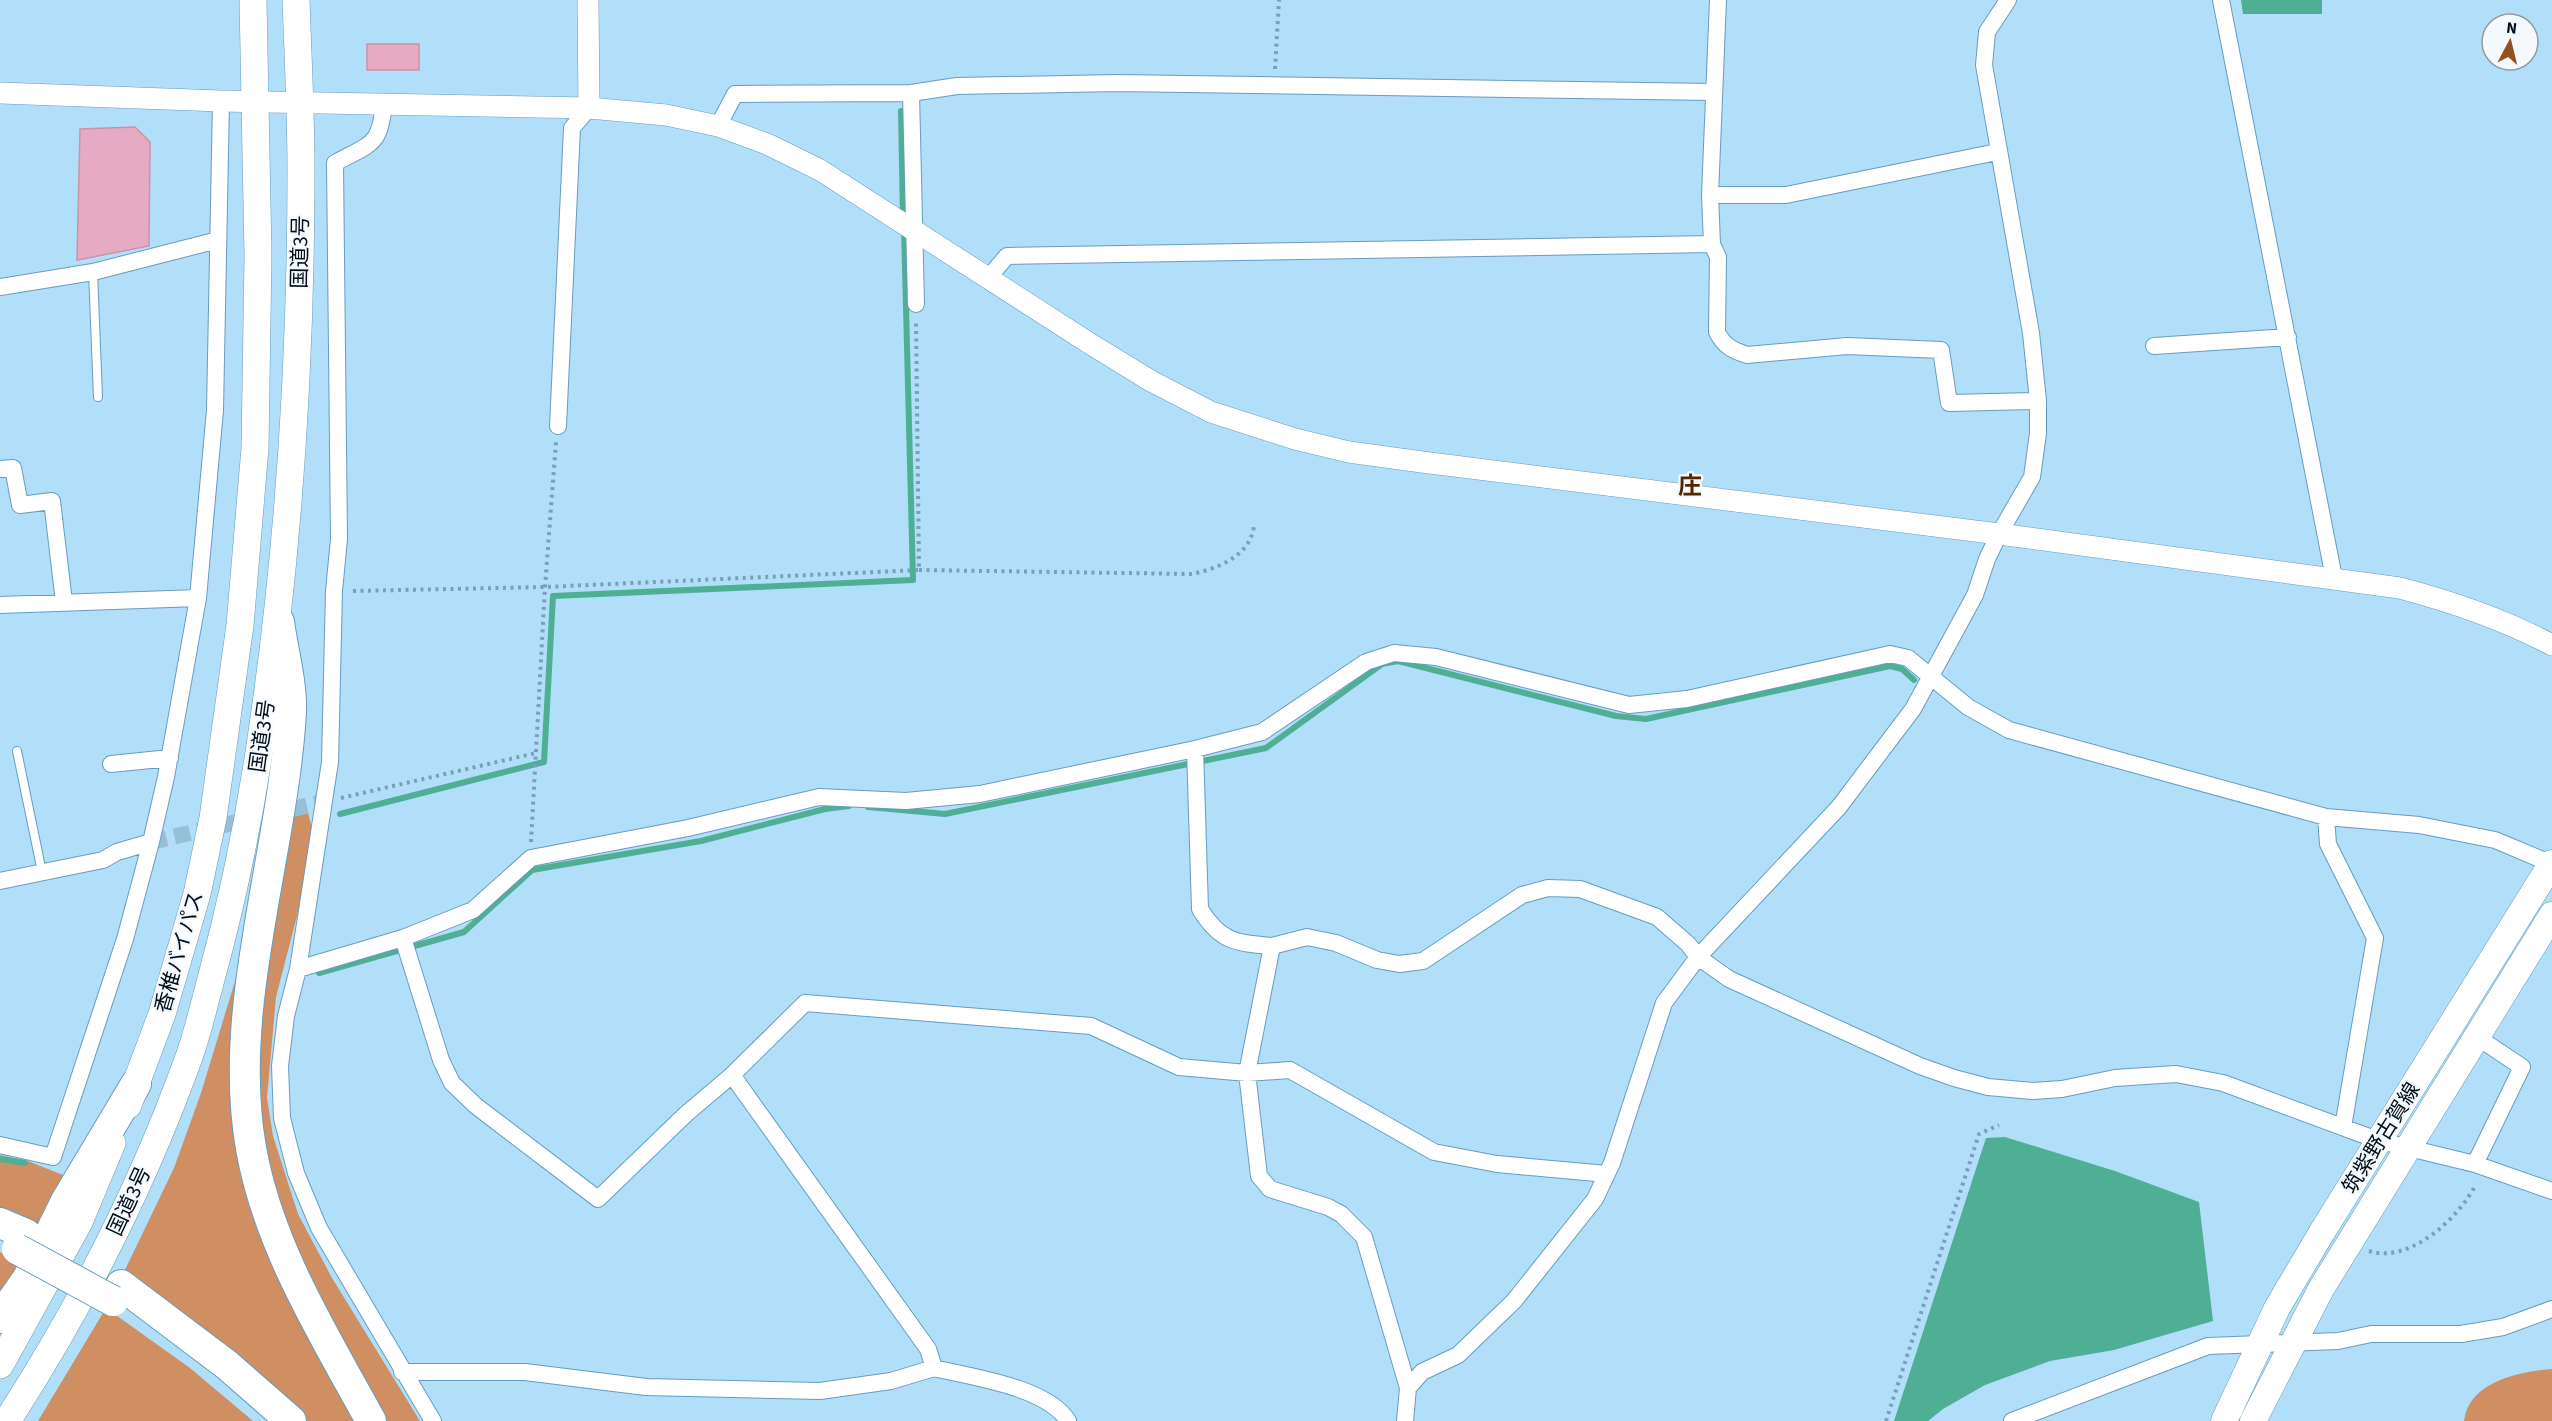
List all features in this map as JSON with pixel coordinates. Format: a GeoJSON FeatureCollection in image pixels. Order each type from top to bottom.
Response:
{"type":"FeatureCollection","features":[{"type":"Feature","properties":{"kind":"highway","name":"国道3号"},"geometry":{"type":"LineString","coordinates":[[213,818],[240,625],[255,448],[258,255],[253,101],[253,0]]}},
{"type":"Feature","properties":{"kind":"highway","name":"国道3号"},"geometry":{"type":"LineString","coordinates":[[7,1421],[63,1332],[111,1240],[153,1147],[190,1054],[231,905],[248,830],[279,622],[292,452],[299,300],[300,100],[296,0]]}},
{"type":"Feature","properties":{"kind":"highway"},"geometry":{"type":"LineString","coordinates":[[279,622],[291,709],[284,784],[246,1026],[246,1107],[251,1149],[261,1191],[280,1244],[314,1318],[371,1421]]}},
{"type":"Feature","properties":{"kind":"highway","name":"香椎バイパス"},"geometry":{"type":"LineString","coordinates":[[136,1084],[179,961],[213,818]]}},
{"type":"Feature","properties":{"kind":"highway","name":"国道3号"},"geometry":{"type":"LineString","coordinates":[[0,1365],[27,1321],[79,1222],[136,1084]]}},
{"type":"Feature","properties":{"kind":"highway"},"geometry":{"type":"LineString","coordinates":[[0,1318],[28,1278],[66,1201],[136,1084]]}},
{"type":"Feature","properties":{"kind":"highway"},"geometry":{"type":"LineString","coordinates":[[11,1237],[117,1293],[227,1365],[291,1421]]}},
{"type":"Feature","properties":{"kind":"highway"},"geometry":{"type":"LineString","coordinates":[[117,1293],[265,1421]]}},
{"type":"Feature","properties":{"kind":"main road","name":"筑紫野古賀線"},"geometry":{"type":"LineString","coordinates":[[2224,1421],[2259,1344],[2322,1232],[2552,863]]}},
{"type":"Feature","properties":{"kind":"main road","name":"筑紫野古賀線"},"geometry":{"type":"LineString","coordinates":[[2253,1421],[2292,1342],[2348,1245],[2552,915]]}},
{"type":"Feature","properties":{"kind":"street"},"geometry":{"type":"LineString","coordinates":[[558,426],[572,128],[589,108],[588,0]]}},
{"type":"Feature","properties":{"kind":"street"},"geometry":{"type":"LineString","coordinates":[[1718,0],[1710,195],[1712,244],[1718,257],[1717,332],[1722,342],[1732,350],[1747,355],[1847,345],[1941,350],[1949,403],[2038,401]]}},
{"type":"Feature","properties":{"kind":"street"},"geometry":{"type":"LineString","coordinates":[[1408,1388],[1422,1372],[1458,1354],[1514,1301],[1595,1199],[1607,1174],[1664,1003],[1698,957],[1839,807],[1913,709],[1975,595],[1987,559],[1999,534],[2032,477],[2038,401],[2031,333],[1997,152],[1984,65],[1987,32],[2008,0]]}},
{"type":"Feature","properties":{"kind":"street"},"geometry":{"type":"LineString","coordinates":[[2221,0],[2334,578]]}},
{"type":"Feature","properties":{"kind":"street"},"geometry":{"type":"LineString","coordinates":[[718,126],[735,94],[911,93],[957,86],[1094,84],[1713,92]]}},
{"type":"Feature","properties":{"kind":"street"},"geometry":{"type":"LineString","coordinates":[[0,93],[221,101],[300,100],[589,108],[666,115],[718,126],[767,144],[820,170],[1151,381],[1211,412],[1295,439],[1349,452],[1422,462],[1999,534],[2400,588],[2449,601],[2520,628],[2552,645]]}},
{"type":"Feature","properties":{"kind":"street"},"geometry":{"type":"LineString","coordinates":[[911,93],[915,304]]}},
{"type":"Feature","properties":{"kind":"street"},"geometry":{"type":"LineString","coordinates":[[0,1145],[53,1157],[125,939],[151,842],[170,758],[198,598],[215,410],[221,101]]}},
{"type":"Feature","properties":{"kind":"street"},"geometry":{"type":"LineString","coordinates":[[384,103],[382,130],[372,142],[335,163],[339,539],[334,591],[330,762],[298,969],[286,1016],[280,1066],[282,1118],[296,1173],[319,1228],[433,1421]]}},
{"type":"Feature","properties":{"kind":"street"},"geometry":{"type":"LineString","coordinates":[[1710,195],[1786,195],[1997,152]]}},
{"type":"Feature","properties":{"kind":"street"},"geometry":{"type":"LineString","coordinates":[[0,287],[93,272],[218,240]]}},
{"type":"Feature","properties":{"kind":"street"},"geometry":{"type":"LineString","coordinates":[[988,278],[1007,256],[1712,244]]}},
{"type":"Feature","properties":{"kind":"street"},"geometry":{"type":"LineString","coordinates":[[2154,346],[2288,337]]}},
{"type":"Feature","properties":{"kind":"street"},"geometry":{"type":"LineString","coordinates":[[0,469],[13,468],[20,505],[52,501],[64,602]]}},
{"type":"Feature","properties":{"kind":"street"},"geometry":{"type":"LineString","coordinates":[[0,605],[198,598]]}},
{"type":"Feature","properties":{"kind":"street"},"geometry":{"type":"LineString","coordinates":[[298,969],[403,938],[473,910],[531,858],[688,828],[819,797],[906,801],[980,794],[1195,749],[1262,732],[1366,662],[1395,652],[1436,657],[1629,705],[1686,699],[1890,654],[1908,658],[1968,707],[2009,730],[2326,817],[2419,825],[2495,840],[2552,863]]}},
{"type":"Feature","properties":{"kind":"street"},"geometry":{"type":"LineString","coordinates":[[1195,749],[1200,909],[1209,924],[1234,942],[1272,946],[1308,937],[1336,943],[1377,960],[1399,964],[1424,961],[1522,895],[1548,888],[1580,889],[1657,916],[1688,944],[1698,957],[1729,979],[1920,1066],[1988,1087],[2033,1091],[2062,1089],[2115,1078],[2176,1074],[2223,1083],[2380,1140],[2479,1165],[2552,1191]]}},
{"type":"Feature","properties":{"kind":"street"},"geometry":{"type":"LineString","coordinates":[[111,764],[170,758]]}},
{"type":"Feature","properties":{"kind":"street"},"geometry":{"type":"LineString","coordinates":[[2326,817],[2328,844],[2375,938],[2343,1127]]}},
{"type":"Feature","properties":{"kind":"street"},"geometry":{"type":"LineString","coordinates":[[0,881],[102,860],[117,852],[151,842]]}},
{"type":"Feature","properties":{"kind":"street"},"geometry":{"type":"LineString","coordinates":[[403,938],[441,1060],[452,1083],[476,1106],[598,1199],[806,1003],[1091,1026],[1179,1067],[1246,1073],[1290,1070],[1434,1152],[1497,1164],[1607,1174]]}},
{"type":"Feature","properties":{"kind":"street"},"geometry":{"type":"LineString","coordinates":[[1272,946],[1246,1073],[1259,1176],[1269,1189],[1328,1207],[1341,1214],[1364,1237],[1408,1388],[1406,1421]]}},
{"type":"Feature","properties":{"kind":"street"},"geometry":{"type":"LineString","coordinates":[[2477,1037],[2522,1067],[2479,1165]]}},
{"type":"Feature","properties":{"kind":"street"},"geometry":{"type":"LineString","coordinates":[[732,1075],[928,1349],[934,1368]]}},
{"type":"Feature","properties":{"kind":"street"},"geometry":{"type":"LineString","coordinates":[[2012,1421],[2208,1346],[2338,1341],[2380,1334],[2461,1334],[2503,1328],[2547,1309],[2552,1310]]}},
{"type":"Feature","properties":{"kind":"street"},"geometry":{"type":"LineString","coordinates":[[402,1372],[525,1372],[646,1387],[820,1391],[891,1381],[934,1368],[1040,1397],[1063,1414],[1068,1421]]}},
{"type":"Feature","properties":{"kind":"lane"},"geometry":{"type":"LineString","coordinates":[[93,272],[98,397]]}},
{"type":"Feature","properties":{"kind":"lane"},"geometry":{"type":"LineString","coordinates":[[17,751],[42,872]]}},
{"type":"Feature","properties":{"kind":"path"},"geometry":{"type":"LineString","coordinates":[[1274,87],[1279,0]]}},
{"type":"Feature","properties":{"kind":"path"},"geometry":{"type":"LineString","coordinates":[[915,304],[919,570]]}},
{"type":"Feature","properties":{"kind":"path"},"geometry":{"type":"LineString","coordinates":[[531,858],[545,587],[558,426]]}},
{"type":"Feature","properties":{"kind":"path"},"geometry":{"type":"LineString","coordinates":[[334,591],[545,587],[919,570],[1192,574],[1216,569],[1234,558],[1252,539],[1254,526]]}},
{"type":"Feature","properties":{"kind":"path"},"geometry":{"type":"LineString","coordinates":[[323,802],[536,753]]}},
{"type":"Feature","properties":{"kind":"path"},"geometry":{"type":"LineString","coordinates":[[1886,1421],[1979,1134],[1999,1125]]}},
{"type":"Feature","properties":{"kind":"path"},"geometry":{"type":"LineString","coordinates":[[2348,1245],[2388,1255],[2408,1248],[2445,1226],[2468,1200],[2479,1165]]}},
{"type":"Feature","properties":{"kind":"shaded area"},"geometry":{"type":"Polygon","coordinates":[[[2241,0],[2322,0],[2322,14],[2243,14],[2241,0]]]}},
{"type":"Feature","properties":{"kind":"shaded area"},"geometry":{"type":"Polygon","coordinates":[[[308,813],[313,832],[298,912],[276,997],[267,1098],[273,1136],[298,1214],[332,1278],[420,1421],[383,1421],[332,1330],[275,1198],[258,1132],[257,1015],[294,816],[308,813]]]}},
{"type":"Feature","properties":{"kind":"shaded area"},"geometry":{"type":"Polygon","coordinates":[[[243,955],[239,1123],[362,1421],[307,1421],[276,1391],[123,1274],[174,1168],[201,1093],[243,955]]]}},
{"type":"Feature","properties":{"kind":"shaded area"},"geometry":{"type":"Polygon","coordinates":[[[2005,1137],[2115,1171],[2199,1202],[2213,1321],[2114,1350],[2050,1361],[1985,1385],[1943,1409],[1928,1421],[1894,1421],[1986,1138],[2005,1137]]]}},
{"type":"Feature","properties":{"kind":"shaded area"},"geometry":{"type":"Polygon","coordinates":[[[0,1155],[28,1161],[63,1175],[38,1228],[0,1211],[0,1155]]]}},
{"type":"Feature","properties":{"kind":"shaded area"},"geometry":{"type":"Polygon","coordinates":[[[0,1252],[20,1263],[0,1296],[0,1252]]]}},
{"type":"Feature","properties":{"kind":"shaded area"},"geometry":{"type":"Polygon","coordinates":[[[106,1308],[190,1368],[253,1421],[38,1421],[106,1308]]]}},
{"type":"Feature","properties":{"kind":"shaded area"},"geometry":{"type":"Polygon","coordinates":[[[2552,1369],[2552,1421],[2464,1421],[2468,1407],[2475,1396],[2486,1388],[2511,1376],[2552,1369]]]}},
{"type":"Feature","properties":{"kind":"building"},"geometry":{"type":"Polygon","coordinates":[[[367,44],[419,44],[419,70],[367,70],[367,44]]]}},
{"type":"Feature","properties":{"kind":"building"},"geometry":{"type":"Polygon","coordinates":[[[135,127],[150,142],[149,246],[77,260],[80,129],[135,127]]]}},
{"type":"Feature","properties":{"kind":"waterway"},"geometry":{"type":"LineString","coordinates":[[901,111],[903,219]]}},
{"type":"Feature","properties":{"kind":"waterway"},"geometry":{"type":"LineString","coordinates":[[340,814],[544,762],[553,596],[913,580],[904,229]]}},
{"type":"Feature","properties":{"kind":"waterway"},"geometry":{"type":"LineString","coordinates":[[868,807],[945,814],[1266,748],[1382,664],[1398,661],[1616,716],[1646,719],[1890,666],[1902,669],[1914,680]]}},
{"type":"Feature","properties":{"kind":"waterway"},"geometry":{"type":"LineString","coordinates":[[319,973],[464,932],[532,870],[701,841],[825,809],[849,806]]}},
{"type":"Feature","properties":{"kind":"waterway"},"geometry":{"type":"LineString","coordinates":[[0,1159],[25,1163]]}},
{"type":"Feature","properties":{"kind":"tunnel"},"geometry":{"type":"LineString","coordinates":[[151,842],[323,802]]}},
{"type":"Feature","properties":{"kind":"district","name":"庄"},"geometry":{"type":"Point","coordinates":[1690,486]}}]}
